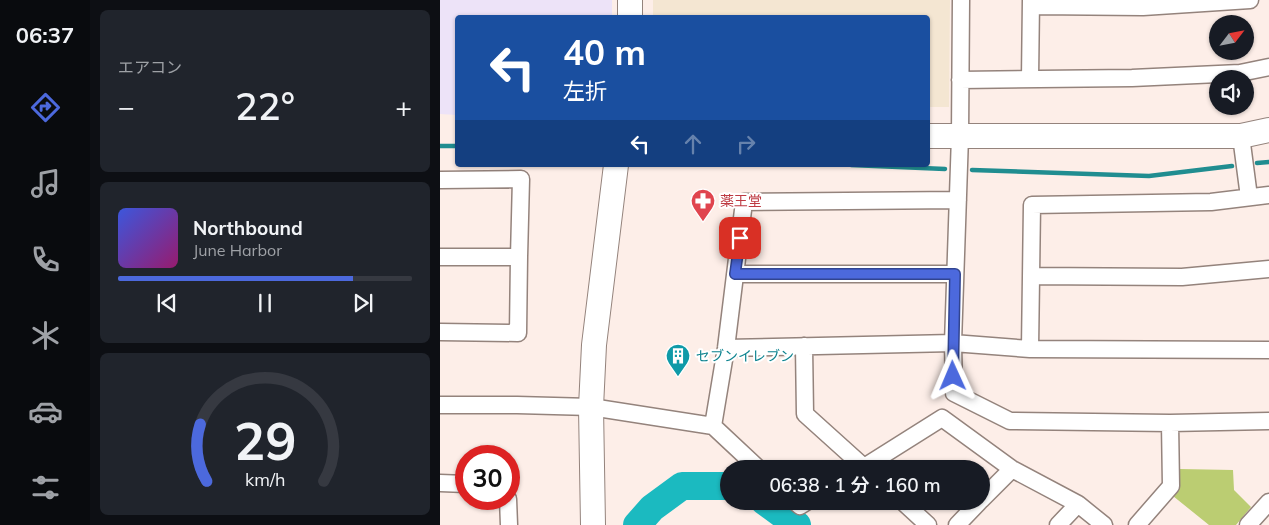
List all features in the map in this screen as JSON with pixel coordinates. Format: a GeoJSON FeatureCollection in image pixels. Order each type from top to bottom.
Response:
{"type":"FeatureCollection","features":[{"type":"Feature","properties":{"kind":"street"},"geometry":{"type":"LineString","coordinates":[[630,0],[630,15]]}},
{"type":"Feature","properties":{"kind":"street"},"geometry":{"type":"LineString","coordinates":[[961,0],[960,136],[953,343],[954,393],[1010,421],[1170,423],[1269,421]]}},
{"type":"Feature","properties":{"kind":"street"},"geometry":{"type":"LineString","coordinates":[[1030,79],[1034,3],[1144,7],[1250,0]]}},
{"type":"Feature","properties":{"kind":"street"},"geometry":{"type":"LineString","coordinates":[[960,80],[1132,78],[1240,73],[1269,67]]}},
{"type":"Feature","properties":{"kind":"street"},"geometry":{"type":"LineString","coordinates":[[930,136],[1241,136],[1269,130]]}},
{"type":"Feature","properties":{"kind":"street"},"geometry":{"type":"LineString","coordinates":[[1241,136],[1249,198]]}},
{"type":"Feature","properties":{"kind":"street"},"geometry":{"type":"LineString","coordinates":[[593,525],[591,407],[594,344],[616,167]]}},
{"type":"Feature","properties":{"kind":"street"},"geometry":{"type":"LineString","coordinates":[[440,180],[521,179],[518,333],[440,332]]}},
{"type":"Feature","properties":{"kind":"street"},"geometry":{"type":"LineString","coordinates":[[1030,349],[1032,204],[1211,202],[1269,195]]}},
{"type":"Feature","properties":{"kind":"street"},"geometry":{"type":"LineString","coordinates":[[712,426],[726,348],[744,202],[958,200]]}},
{"type":"Feature","properties":{"kind":"street"},"geometry":{"type":"LineString","coordinates":[[440,258],[520,257]]}},
{"type":"Feature","properties":{"kind":"street"},"geometry":{"type":"LineString","coordinates":[[1031,276],[1182,277],[1269,269]]}},
{"type":"Feature","properties":{"kind":"street"},"geometry":{"type":"LineString","coordinates":[[735,274],[955,274]]}},
{"type":"Feature","properties":{"kind":"street"},"geometry":{"type":"LineString","coordinates":[[726,348],[953,343],[1030,349],[1269,350]]}},
{"type":"Feature","properties":{"kind":"street"},"geometry":{"type":"LineString","coordinates":[[804,346],[805,414],[855,460]]}},
{"type":"Feature","properties":{"kind":"street"},"geometry":{"type":"LineString","coordinates":[[440,405],[591,407],[712,426],[749,460]]}},
{"type":"Feature","properties":{"kind":"street"},"geometry":{"type":"LineString","coordinates":[[876,460],[942,418],[1012,469],[1078,504],[1104,525]]}},
{"type":"Feature","properties":{"kind":"street"},"geometry":{"type":"LineString","coordinates":[[1136,525],[1171,486],[1170,423]]}},
{"type":"Feature","properties":{"kind":"street"},"geometry":{"type":"LineString","coordinates":[[990,492],[1012,469]]}},
{"type":"Feature","properties":{"kind":"street"},"geometry":{"type":"LineString","coordinates":[[440,483],[455,484]]}},
{"type":"Feature","properties":{"kind":"street"},"geometry":{"type":"LineString","coordinates":[[1248,525],[1269,502]]}},
{"type":"Feature","properties":{"kind":"street"},"geometry":{"type":"LineString","coordinates":[[1058,525],[1078,504]]}},
{"type":"Feature","properties":{"kind":"street"},"geometry":{"type":"LineString","coordinates":[[508,510],[509,525]]}},
{"type":"Feature","properties":{"kind":"street"},"geometry":{"type":"LineString","coordinates":[[912,510],[928,525]]}},
{"type":"Feature","properties":{"kind":"street"},"geometry":{"type":"LineString","coordinates":[[957,525],[972,510]]}},
{"type":"Feature","properties":{"kind":"shaded area"},"geometry":{"type":"Polygon","coordinates":[[[440,0],[612,0],[612,15],[455,15],[455,115],[440,114],[440,0]]]}},
{"type":"Feature","properties":{"kind":"shaded area"},"geometry":{"type":"Polygon","coordinates":[[[653,0],[950,0],[949,107],[930,107],[930,15],[653,15],[653,0]]]}},
{"type":"Feature","properties":{"kind":"green space"},"geometry":{"type":"Polygon","coordinates":[[[1180,469],[1233,470],[1234,490],[1251,507],[1236,525],[1209,525],[1173,496],[1178,486],[1180,469]]]}},
{"type":"Feature","properties":{"kind":"waterway"},"geometry":{"type":"LineString","coordinates":[[440,146],[455,146]]}},
{"type":"Feature","properties":{"kind":"waterway"},"geometry":{"type":"LineString","coordinates":[[1257,163],[1269,162]]}},
{"type":"Feature","properties":{"kind":"waterway"},"geometry":{"type":"LineString","coordinates":[[972,170],[1149,176],[1232,166]]}},
{"type":"Feature","properties":{"kind":"waterway"},"geometry":{"type":"LineString","coordinates":[[898,167],[945,169]]}},
{"type":"Feature","properties":{"kind":"waterway"},"geometry":{"type":"LineString","coordinates":[[637,525],[652,508],[682,486],[720,486]]}},
{"type":"Feature","properties":{"kind":"waterway"},"geometry":{"type":"LineString","coordinates":[[776,510],[797,525]]}},
{"type":"Feature","properties":{"kind":"place","name":"薬王堂"},"geometry":{"type":"Point","coordinates":[703,222]}},
{"type":"Feature","properties":{"kind":"place","name":"セブンイレブン"},"geometry":{"type":"Point","coordinates":[678,377]}},
{"type":"Feature","properties":{"kind":"route"},"geometry":{"type":"LineString","coordinates":[[740,238],[735,274],[955,274],[953,376]]}}]}
